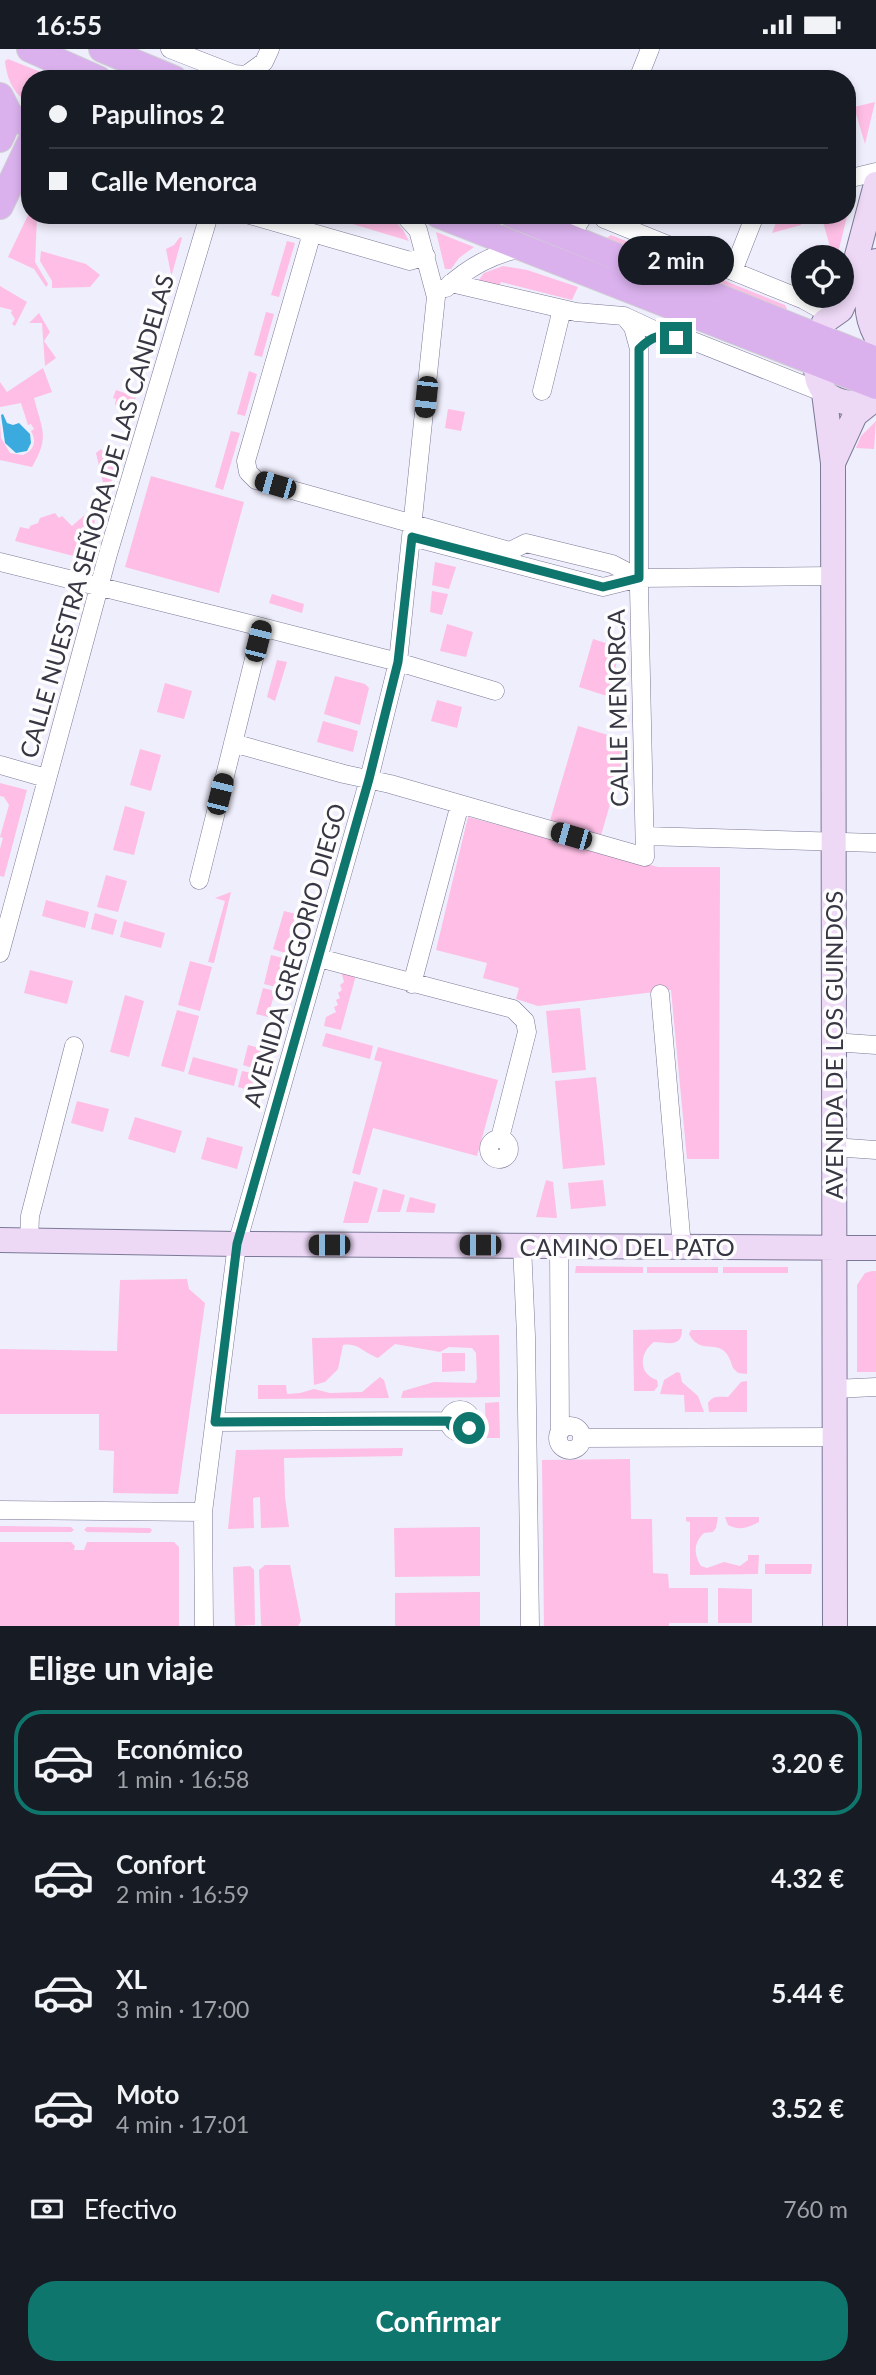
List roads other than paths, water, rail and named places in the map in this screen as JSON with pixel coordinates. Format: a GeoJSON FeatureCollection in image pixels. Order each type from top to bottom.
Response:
{"type":"FeatureCollection","features":[{"type":"Feature","properties":{"kind":"main road"},"geometry":{"type":"LineString","coordinates":[[30,49],[78,70]]}},
{"type":"Feature","properties":{"kind":"main road"},"geometry":{"type":"LineString","coordinates":[[117,59],[148,70]]}},
{"type":"Feature","properties":{"kind":"main road"},"geometry":{"type":"LineString","coordinates":[[0,206],[21,162]]}},
{"type":"Feature","properties":{"kind":"main road"},"geometry":{"type":"LineString","coordinates":[[817,351],[824,322],[841,310],[845,301],[876,184]]}},
{"type":"Feature","properties":{"kind":"main road"},"geometry":{"type":"LineString","coordinates":[[462,224],[817,351],[876,361]]}},
{"type":"Feature","properties":{"kind":"main road"},"geometry":{"type":"LineString","coordinates":[[535,224],[817,351],[874,396]]}},
{"type":"Feature","properties":{"kind":"main road"},"geometry":{"type":"LineString","coordinates":[[874,330],[866,307],[876,261]]}},
{"type":"Feature","properties":{"kind":"main road"},"geometry":{"type":"LineString","coordinates":[[833,316],[843,316],[874,330]]}},
{"type":"Feature","properties":{"kind":"main road","name":"AVENIDA DE LOS GUINDOS"},"geometry":{"type":"LineString","coordinates":[[817,351],[817,379],[824,393],[833,463],[835,1626]]}},
{"type":"Feature","properties":{"kind":"main road"},"geometry":{"type":"LineString","coordinates":[[824,393],[843,403],[874,396]]}},
{"type":"Feature","properties":{"kind":"main road","name":"AVENIDA DE LOS GUINDOS"},"geometry":{"type":"LineString","coordinates":[[833,463],[855,415],[874,396]]}},
{"type":"Feature","properties":{"kind":"main road","name":"CAMINO DEL PATO"},"geometry":{"type":"LineString","coordinates":[[0,1240],[876,1248]]}},
{"type":"Feature","properties":{"kind":"street"},"geometry":{"type":"LineString","coordinates":[[170,49],[224,70]]}},
{"type":"Feature","properties":{"kind":"street"},"geometry":{"type":"LineString","coordinates":[[255,70],[264,62],[270,49]]}},
{"type":"Feature","properties":{"kind":"street"},"geometry":{"type":"LineString","coordinates":[[644,70],[650,49]]}},
{"type":"Feature","properties":{"kind":"street"},"geometry":{"type":"LineString","coordinates":[[856,177],[876,171]]}},
{"type":"Feature","properties":{"kind":"street","name":"CALLE NUESTRA SEÑORA DE LAS CANDELAS"},"geometry":{"type":"LineString","coordinates":[[0,953],[99,588],[207,224]]}},
{"type":"Feature","properties":{"kind":"street"},"geometry":{"type":"LineString","coordinates":[[281,224],[410,261],[426,255]]}},
{"type":"Feature","properties":{"kind":"street","name":"AVENIDA GREGORIO DIEGO"},"geometry":{"type":"LineString","coordinates":[[204,1626],[203,1511],[237,1244],[369,779],[398,662],[436,297],[418,230],[412,224]]}},
{"type":"Feature","properties":{"kind":"street"},"geometry":{"type":"LineString","coordinates":[[569,238],[578,224]]}},
{"type":"Feature","properties":{"kind":"street"},"geometry":{"type":"LineString","coordinates":[[622,224],[804,300],[833,316]]}},
{"type":"Feature","properties":{"kind":"street"},"geometry":{"type":"LineString","coordinates":[[733,271],[751,224]]}},
{"type":"Feature","properties":{"kind":"street"},"geometry":{"type":"LineString","coordinates":[[312,233],[246,461],[248,472],[256,480],[412,531],[603,587],[639,578],[833,576]]}},
{"type":"Feature","properties":{"kind":"street"},"geometry":{"type":"LineString","coordinates":[[436,297],[469,268],[491,257],[524,248]]}},
{"type":"Feature","properties":{"kind":"street"},"geometry":{"type":"LineString","coordinates":[[451,283],[586,314],[624,316],[665,335],[688,339],[824,393]]}},
{"type":"Feature","properties":{"kind":"street"},"geometry":{"type":"LineString","coordinates":[[542,391],[562,309]]}},
{"type":"Feature","properties":{"kind":"street","name":"CALLE MENORCA"},"geometry":{"type":"LineString","coordinates":[[460,804],[645,857],[639,578],[639,349],[633,327],[624,316]]}},
{"type":"Feature","properties":{"kind":"street"},"geometry":{"type":"LineString","coordinates":[[639,349],[655,336],[665,335]]}},
{"type":"Feature","properties":{"kind":"street"},"geometry":{"type":"LineString","coordinates":[[412,531],[510,551],[526,543],[612,564],[639,578]]}},
{"type":"Feature","properties":{"kind":"street"},"geometry":{"type":"LineString","coordinates":[[0,562],[398,662],[495,691]]}},
{"type":"Feature","properties":{"kind":"street"},"geometry":{"type":"LineString","coordinates":[[199,880],[262,627]]}},
{"type":"Feature","properties":{"kind":"street"},"geometry":{"type":"LineString","coordinates":[[233,743],[460,804],[412,984]]}},
{"type":"Feature","properties":{"kind":"street"},"geometry":{"type":"LineString","coordinates":[[0,765],[46,778]]}},
{"type":"Feature","properties":{"kind":"street"},"geometry":{"type":"LineString","coordinates":[[645,836],[876,842]]}},
{"type":"Feature","properties":{"kind":"street"},"geometry":{"type":"LineString","coordinates":[[318,958],[513,1009],[524,1021],[527,1032],[500,1138]]}},
{"type":"Feature","properties":{"kind":"street"},"geometry":{"type":"LineString","coordinates":[[660,994],[682,1247]]}},
{"type":"Feature","properties":{"kind":"street"},"geometry":{"type":"LineString","coordinates":[[833,1042],[876,1045]]}},
{"type":"Feature","properties":{"kind":"street"},"geometry":{"type":"LineString","coordinates":[[29,1241],[30,1216],[74,1046]]}},
{"type":"Feature","properties":{"kind":"street"},"geometry":{"type":"LineString","coordinates":[[833,1147],[876,1150]]}},
{"type":"Feature","properties":{"kind":"street"},"geometry":{"type":"LineString","coordinates":[[522,1245],[530,1626]]}},
{"type":"Feature","properties":{"kind":"street"},"geometry":{"type":"LineString","coordinates":[[559,1245],[560,1432],[561,1444],[568,1449],[577,1447],[582,1438],[835,1437]]}},
{"type":"Feature","properties":{"kind":"street"},"geometry":{"type":"LineString","coordinates":[[834,1388],[876,1387]]}},
{"type":"Feature","properties":{"kind":"street"},"geometry":{"type":"LineString","coordinates":[[215,1422],[449,1421]]}},
{"type":"Feature","properties":{"kind":"street"},"geometry":{"type":"LineString","coordinates":[[0,1510],[203,1511]]}},
{"type":"Feature","properties":{"kind":"water"},"geometry":{"type":"Polygon","coordinates":[[[3,414],[7,423],[19,423],[30,434],[31,443],[27,451],[16,453],[5,443],[3,414]]]}}]}
